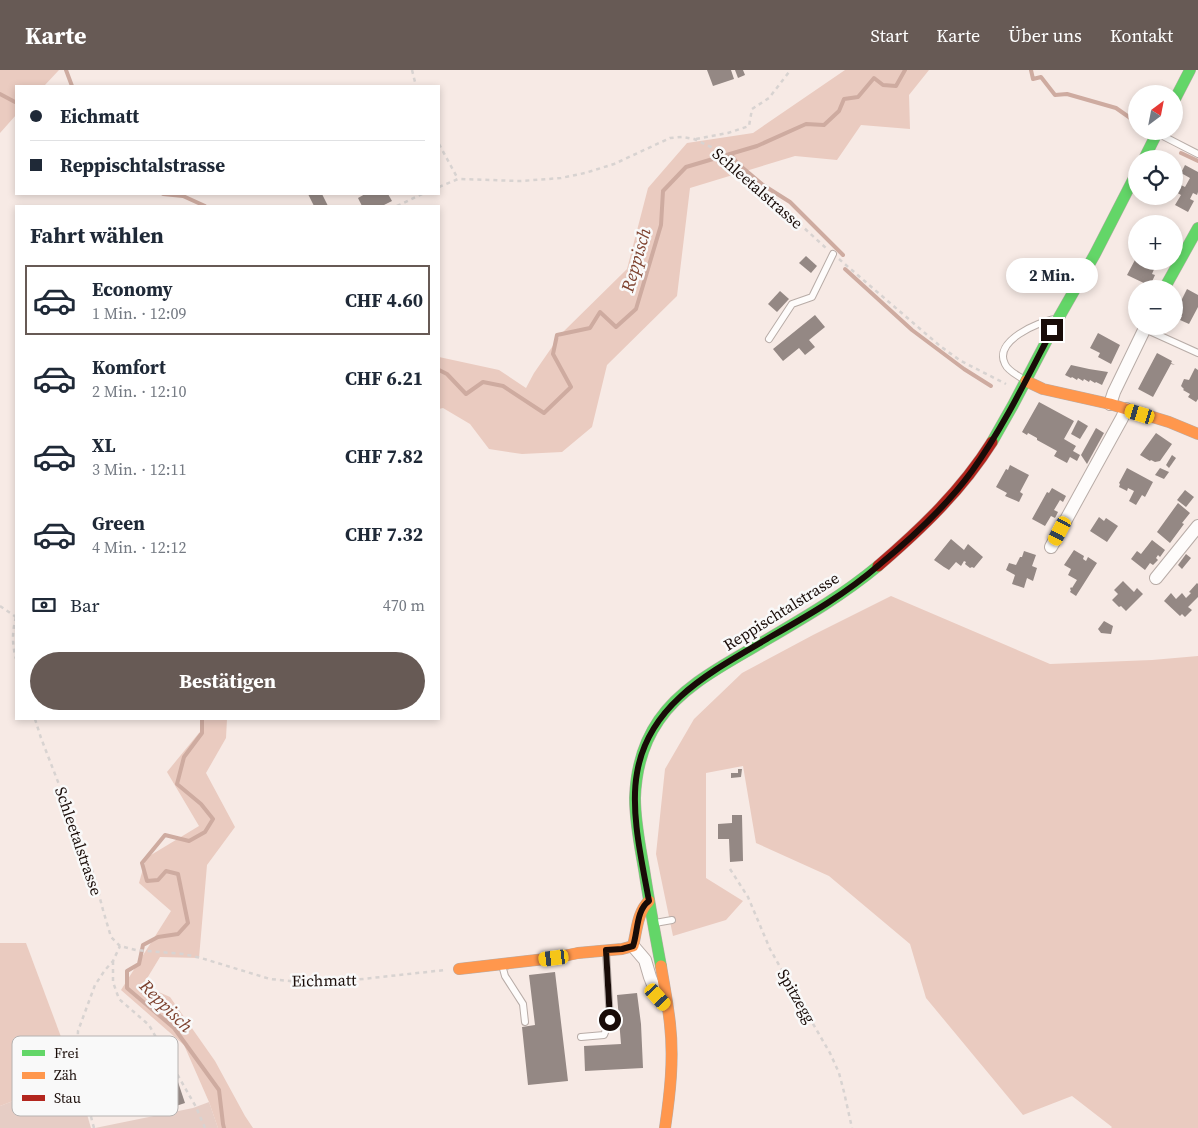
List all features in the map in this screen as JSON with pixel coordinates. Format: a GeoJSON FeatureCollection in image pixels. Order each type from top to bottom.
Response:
{"type":"FeatureCollection","features":[{"type":"Feature","properties":{"kind":"main road"},"geometry":{"type":"LineString","coordinates":[[1182,85],[1190,70]]}},
{"type":"Feature","properties":{"kind":"main road","name":"Reppischtalstrasse"},"geometry":{"type":"LineString","coordinates":[[665,1128],[670,1098],[672,1050],[668,1009],[638,834],[635,800],[637,774],[643,750],[653,730],[679,697],[716,670],[836,598],[861,580],[924,525],[950,498],[983,455],[1026,381],[1058,318],[1094,257],[1128,190]]}},
{"type":"Feature","properties":{"kind":"main road"},"geometry":{"type":"LineString","coordinates":[[1168,280],[1197,232]]}},
{"type":"Feature","properties":{"kind":"main road"},"geometry":{"type":"LineString","coordinates":[[1026,381],[1043,388],[1110,404],[1169,422],[1198,434]]}},
{"type":"Feature","properties":{"kind":"main road"},"geometry":{"type":"LineString","coordinates":[[459,969],[554,958],[633,946],[641,910],[644,904],[649,901]]}},
{"type":"Feature","properties":{"kind":"street"},"geometry":{"type":"LineString","coordinates":[[1110,404],[1142,335]]}},
{"type":"Feature","properties":{"kind":"street"},"geometry":{"type":"LineString","coordinates":[[1051,547],[1126,409]]}},
{"type":"Feature","properties":{"kind":"street"},"geometry":{"type":"LineString","coordinates":[[1156,578],[1198,526]]}},
{"type":"Feature","properties":{"kind":"street"},"geometry":{"type":"LineString","coordinates":[[633,946],[645,960],[658,997],[668,1009]]}},
{"type":"Feature","properties":{"kind":"lane"},"geometry":{"type":"LineString","coordinates":[[1173,140],[1198,154]]}},
{"type":"Feature","properties":{"kind":"lane"},"geometry":{"type":"LineString","coordinates":[[769,339],[792,304],[812,297],[833,254]]}},
{"type":"Feature","properties":{"kind":"lane"},"geometry":{"type":"LineString","coordinates":[[1026,381],[1005,365],[1003,358],[1004,350],[1016,336],[1038,324],[1058,318]]}},
{"type":"Feature","properties":{"kind":"lane"},"geometry":{"type":"LineString","coordinates":[[1161,335],[1198,353]]}},
{"type":"Feature","properties":{"kind":"lane"},"geometry":{"type":"LineString","coordinates":[[653,923],[672,920]]}},
{"type":"Feature","properties":{"kind":"lane"},"geometry":{"type":"LineString","coordinates":[[581,1036],[604,1035],[610,1020],[606,950]]}},
{"type":"Feature","properties":{"kind":"lane"},"geometry":{"type":"LineString","coordinates":[[502,964],[504,976],[523,1004],[525,1022]]}},
{"type":"Feature","properties":{"kind":"path"},"geometry":{"type":"LineString","coordinates":[[412,70],[416,85]]}},
{"type":"Feature","properties":{"kind":"path"},"geometry":{"type":"LineString","coordinates":[[694,139],[728,133],[749,126],[752,109],[769,98],[790,70]]}},
{"type":"Feature","properties":{"kind":"path","name":"Schleetalstrasse"},"geometry":{"type":"LineString","coordinates":[[440,186],[458,179],[522,181],[561,178],[614,164],[670,138],[694,139],[711,147],[730,166],[791,216],[940,346],[961,362],[1006,384]]}},
{"type":"Feature","properties":{"kind":"path"},"geometry":{"type":"LineString","coordinates":[[440,146],[458,179]]}},
{"type":"Feature","properties":{"kind":"path"},"geometry":{"type":"LineString","coordinates":[[400,205],[420,195]]}},
{"type":"Feature","properties":{"kind":"path"},"geometry":{"type":"LineString","coordinates":[[0,606],[15,616]]}},
{"type":"Feature","properties":{"kind":"path"},"geometry":{"type":"LineString","coordinates":[[15,621],[12,632],[15,656]]}},
{"type":"Feature","properties":{"kind":"path","name":"Schleetalstrasse"},"geometry":{"type":"LineString","coordinates":[[35,720],[93,872],[111,937],[120,946]]}},
{"type":"Feature","properties":{"kind":"path","name":"Spitzegg"},"geometry":{"type":"LineString","coordinates":[[730,869],[748,897],[779,966],[830,1053],[839,1073],[852,1128]]}},
{"type":"Feature","properties":{"kind":"path"},"geometry":{"type":"LineString","coordinates":[[120,946],[114,962],[113,982],[119,999],[149,1026],[155,1036]]}},
{"type":"Feature","properties":{"kind":"path","name":"Eichmatt"},"geometry":{"type":"LineString","coordinates":[[120,946],[136,950],[192,956],[270,979],[299,982],[326,983],[459,969]]}},
{"type":"Feature","properties":{"kind":"path"},"geometry":{"type":"LineString","coordinates":[[78,1036],[95,985],[105,970],[114,962]]}},
{"type":"Feature","properties":{"kind":"path"},"geometry":{"type":"LineString","coordinates":[[178,1075],[196,1106],[205,1128]]}},
{"type":"Feature","properties":{"kind":"shaded area"},"geometry":{"type":"Polygon","coordinates":[[[0,70],[59,70],[45,85],[15,85],[15,116],[0,133],[0,70]]]}},
{"type":"Feature","properties":{"kind":"shaded area"},"geometry":{"type":"Polygon","coordinates":[[[845,70],[929,70],[909,95],[910,129],[861,125],[837,160],[795,156],[690,188],[677,296],[607,365],[592,427],[562,452],[522,454],[489,449],[470,424],[443,408],[440,409],[440,357],[499,370],[526,388],[561,334],[627,269],[648,188],[687,143],[753,133],[845,70]]]}},
{"type":"Feature","properties":{"kind":"shaded area"},"geometry":{"type":"Polygon","coordinates":[[[891,596],[1050,664],[1152,660],[1198,656],[1198,1128],[1111,1128],[1072,1096],[1023,1115],[926,998],[910,944],[829,876],[756,843],[743,766],[706,773],[706,878],[743,901],[726,920],[673,936],[656,854],[665,769],[694,719],[742,673],[891,596]]]}},
{"type":"Feature","properties":{"kind":"shaded area"},"geometry":{"type":"Polygon","coordinates":[[[202,720],[227,720],[226,738],[206,773],[235,827],[207,865],[199,958],[160,957],[143,985],[170,997],[215,1061],[253,1128],[218,1128],[209,1102],[184,1045],[178,1040],[178,1036],[174,1036],[121,990],[171,911],[139,883],[146,858],[199,826],[167,772],[203,728],[202,720]]]}},
{"type":"Feature","properties":{"kind":"shaded area"},"geometry":{"type":"Polygon","coordinates":[[[0,943],[26,943],[61,1036],[12,1036],[12,1101],[0,1106],[0,943]]]}},
{"type":"Feature","properties":{"kind":"shaded area"},"geometry":{"type":"Polygon","coordinates":[[[12,1101],[12,1116],[87,1116],[91,1128],[0,1128],[0,1106],[12,1101]]]}},
{"type":"Feature","properties":{"kind":"shaded area"},"geometry":{"type":"Polygon","coordinates":[[[209,1102],[218,1128],[95,1128],[154,1116],[178,1116],[178,1111],[209,1102]]]}},
{"type":"Feature","properties":{"kind":"building"},"geometry":{"type":"Polygon","coordinates":[[[707,70],[731,70],[734,79],[713,86],[707,70]]]}},
{"type":"Feature","properties":{"kind":"building"},"geometry":{"type":"Polygon","coordinates":[[[735,70],[743,70],[745,75],[738,78],[735,70]]]}},
{"type":"Feature","properties":{"kind":"building"},"geometry":{"type":"Polygon","coordinates":[[[1185,165],[1198,172],[1198,192],[1197,195],[1193,193],[1190,199],[1194,201],[1188,212],[1175,205],[1183,205],[1183,186],[1185,187],[1190,178],[1183,174],[1185,165]]]}},
{"type":"Feature","properties":{"kind":"building"},"geometry":{"type":"Polygon","coordinates":[[[308,195],[322,195],[328,205],[314,205],[308,195]]]}},
{"type":"Feature","properties":{"kind":"building"},"geometry":{"type":"Polygon","coordinates":[[[363,195],[389,195],[392,201],[384,205],[362,205],[358,198],[363,195]]]}},
{"type":"Feature","properties":{"kind":"building"},"geometry":{"type":"Polygon","coordinates":[[[806,256],[817,266],[811,273],[799,263],[806,256]]]}},
{"type":"Feature","properties":{"kind":"building"},"geometry":{"type":"Polygon","coordinates":[[[1130,270],[1154,270],[1152,274],[1155,275],[1153,280],[1137,280],[1127,275],[1130,270]]]}},
{"type":"Feature","properties":{"kind":"building"},"geometry":{"type":"Polygon","coordinates":[[[1187,289],[1198,295],[1198,307],[1189,324],[1183,321],[1183,297],[1187,289]]]}},
{"type":"Feature","properties":{"kind":"building"},"geometry":{"type":"Polygon","coordinates":[[[780,291],[789,299],[777,312],[768,304],[780,291]]]}},
{"type":"Feature","properties":{"kind":"building"},"geometry":{"type":"Polygon","coordinates":[[[815,315],[825,327],[809,340],[815,347],[805,355],[799,348],[783,361],[773,349],[815,315]]]}},
{"type":"Feature","properties":{"kind":"building"},"geometry":{"type":"Polygon","coordinates":[[[1098,333],[1120,345],[1111,364],[1098,357],[1100,353],[1090,348],[1098,333]]]}},
{"type":"Feature","properties":{"kind":"building"},"geometry":{"type":"Polygon","coordinates":[[[1157,353],[1172,361],[1171,363],[1175,365],[1171,364],[1153,397],[1138,389],[1157,353]]]}},
{"type":"Feature","properties":{"kind":"building"},"geometry":{"type":"Polygon","coordinates":[[[1071,365],[1108,372],[1102,385],[1090,380],[1089,382],[1084,379],[1083,381],[1078,378],[1077,380],[1065,375],[1071,365]]]}},
{"type":"Feature","properties":{"kind":"building"},"geometry":{"type":"Polygon","coordinates":[[[1195,368],[1198,370],[1198,399],[1196,402],[1188,397],[1190,394],[1183,390],[1181,386],[1184,379],[1189,380],[1195,368]]]}},
{"type":"Feature","properties":{"kind":"building"},"geometry":{"type":"Polygon","coordinates":[[[1039,402],[1074,421],[1064,439],[1076,446],[1073,451],[1080,455],[1077,461],[1070,457],[1067,463],[1054,456],[1057,451],[1028,433],[1027,435],[1022,432],[1039,402]]]}},
{"type":"Feature","properties":{"kind":"building"},"geometry":{"type":"Polygon","coordinates":[[[1078,420],[1088,426],[1080,439],[1071,434],[1078,420]]]}},
{"type":"Feature","properties":{"kind":"building"},"geometry":{"type":"Polygon","coordinates":[[[1096,428],[1104,433],[1087,464],[1081,455],[1096,428]]]}},
{"type":"Feature","properties":{"kind":"building"},"geometry":{"type":"Polygon","coordinates":[[[1156,433],[1172,444],[1160,461],[1155,462],[1140,455],[1156,433]]]}},
{"type":"Feature","properties":{"kind":"building"},"geometry":{"type":"Polygon","coordinates":[[[1172,455],[1176,458],[1169,468],[1166,465],[1172,455]]]}},
{"type":"Feature","properties":{"kind":"building"},"geometry":{"type":"Polygon","coordinates":[[[1010,465],[1029,475],[1020,492],[1023,494],[1019,502],[1005,496],[1007,493],[996,487],[1010,465]]]}},
{"type":"Feature","properties":{"kind":"building"},"geometry":{"type":"Polygon","coordinates":[[[1127,468],[1153,482],[1145,497],[1142,495],[1136,505],[1129,501],[1134,491],[1128,488],[1127,491],[1119,487],[1119,483],[1127,468]]]}},
{"type":"Feature","properties":{"kind":"building"},"geometry":{"type":"Polygon","coordinates":[[[1160,468],[1169,472],[1164,479],[1155,475],[1160,468]]]}},
{"type":"Feature","properties":{"kind":"building"},"geometry":{"type":"Polygon","coordinates":[[[1052,488],[1066,496],[1063,502],[1060,500],[1054,510],[1058,512],[1055,518],[1051,516],[1045,526],[1032,519],[1047,492],[1049,493],[1052,488]]]}},
{"type":"Feature","properties":{"kind":"building"},"geometry":{"type":"Polygon","coordinates":[[[1185,490],[1194,497],[1186,507],[1177,500],[1185,490]]]}},
{"type":"Feature","properties":{"kind":"building"},"geometry":{"type":"Polygon","coordinates":[[[1178,503],[1190,513],[1170,543],[1157,532],[1178,503]]]}},
{"type":"Feature","properties":{"kind":"building"},"geometry":{"type":"Polygon","coordinates":[[[1099,517],[1104,521],[1106,518],[1118,526],[1107,542],[1090,531],[1099,517]]]}},
{"type":"Feature","properties":{"kind":"building"},"geometry":{"type":"Polygon","coordinates":[[[951,539],[964,550],[968,544],[983,557],[974,568],[970,568],[964,561],[961,566],[956,562],[949,570],[934,560],[951,539]]]}},
{"type":"Feature","properties":{"kind":"building"},"geometry":{"type":"Polygon","coordinates":[[[1152,540],[1165,550],[1160,557],[1158,555],[1156,558],[1158,560],[1153,565],[1150,563],[1145,570],[1131,559],[1137,551],[1141,554],[1152,540]]]}},
{"type":"Feature","properties":{"kind":"building"},"geometry":{"type":"Polygon","coordinates":[[[1074,550],[1084,556],[1083,559],[1086,561],[1088,557],[1097,563],[1076,596],[1070,592],[1070,589],[1077,580],[1068,575],[1071,569],[1064,565],[1074,550]]]}},
{"type":"Feature","properties":{"kind":"building"},"geometry":{"type":"Polygon","coordinates":[[[1024,551],[1036,555],[1032,566],[1037,568],[1033,581],[1027,578],[1024,588],[1012,584],[1015,575],[1006,570],[1009,563],[1016,565],[1024,551]]]}},
{"type":"Feature","properties":{"kind":"building"},"geometry":{"type":"Polygon","coordinates":[[[1186,554],[1191,558],[1182,569],[1178,565],[1186,554]]]}},
{"type":"Feature","properties":{"kind":"building"},"geometry":{"type":"Polygon","coordinates":[[[1123,581],[1134,592],[1137,588],[1143,594],[1126,611],[1112,600],[1118,594],[1114,590],[1123,581]]]}},
{"type":"Feature","properties":{"kind":"building"},"geometry":{"type":"Polygon","coordinates":[[[1197,583],[1198,597],[1188,607],[1192,610],[1185,617],[1182,614],[1180,616],[1164,601],[1171,593],[1176,599],[1182,593],[1186,598],[1197,583]]]}},
{"type":"Feature","properties":{"kind":"building"},"geometry":{"type":"Polygon","coordinates":[[[1104,621],[1113,626],[1111,634],[1101,633],[1098,629],[1104,621]]]}},
{"type":"Feature","properties":{"kind":"building"},"geometry":{"type":"Polygon","coordinates":[[[738,769],[742,769],[741,777],[731,778],[731,773],[738,773],[738,769]]]}},
{"type":"Feature","properties":{"kind":"building"},"geometry":{"type":"Polygon","coordinates":[[[732,815],[742,815],[743,861],[730,862],[729,839],[718,839],[718,824],[732,823],[732,815]]]}},
{"type":"Feature","properties":{"kind":"building"},"geometry":{"type":"Polygon","coordinates":[[[555,972],[568,1081],[528,1085],[522,1027],[535,1025],[529,975],[555,972]]]}},
{"type":"Feature","properties":{"kind":"building"},"geometry":{"type":"Polygon","coordinates":[[[637,993],[641,1024],[643,1068],[585,1071],[584,1046],[621,1044],[617,995],[637,993]]]}},
{"type":"Feature","properties":{"kind":"building"},"geometry":{"type":"Polygon","coordinates":[[[178,1082],[185,1103],[178,1105],[178,1082]]]}},
{"type":"Feature","properties":{"kind":"waterway"},"geometry":{"type":"LineString","coordinates":[[66,70],[72,85]]}},
{"type":"Feature","properties":{"kind":"waterway","name":"Reppisch"},"geometry":{"type":"LineString","coordinates":[[440,370],[447,374],[466,394],[483,382],[503,386],[544,413],[571,387],[553,354],[557,335],[590,328],[600,312],[616,327],[636,309],[661,225],[663,191],[686,167],[757,146],[806,124],[824,125],[839,111],[844,99],[858,97],[874,78],[883,85],[896,86],[905,70]]}},
{"type":"Feature","properties":{"kind":"waterway"},"geometry":{"type":"LineString","coordinates":[[1031,70],[1033,79],[1041,77],[1055,95],[1067,94],[1116,108],[1128,116]]}},
{"type":"Feature","properties":{"kind":"waterway"},"geometry":{"type":"LineString","coordinates":[[0,94],[15,102]]}},
{"type":"Feature","properties":{"kind":"waterway"},"geometry":{"type":"LineString","coordinates":[[731,154],[737,163],[763,185],[790,202],[843,255]]}},
{"type":"Feature","properties":{"kind":"waterway"},"geometry":{"type":"LineString","coordinates":[[1183,154],[1198,161]]}},
{"type":"Feature","properties":{"kind":"waterway"},"geometry":{"type":"LineString","coordinates":[[173,195],[183,196],[203,205]]}},
{"type":"Feature","properties":{"kind":"waterway"},"geometry":{"type":"LineString","coordinates":[[845,269],[912,330],[964,369],[991,386]]}},
{"type":"Feature","properties":{"kind":"waterway","name":"Reppisch"},"geometry":{"type":"LineString","coordinates":[[202,720],[202,733],[184,757],[177,784],[201,804],[213,819],[205,832],[189,841],[165,835],[142,863],[147,881],[158,880],[166,871],[178,874],[188,923],[178,934],[158,937],[143,945],[139,964],[127,971],[127,988],[174,1028],[219,1090],[224,1128]]}},
{"type":"Feature","properties":{"kind":"traffic: fast"},"geometry":{"type":"LineString","coordinates":[[1182,85],[1190,70]]}},
{"type":"Feature","properties":{"kind":"traffic: fast"},"geometry":{"type":"LineString","coordinates":[[1148,150],[1154,140]]}},
{"type":"Feature","properties":{"kind":"traffic: fast"},"geometry":{"type":"LineString","coordinates":[[992,442],[1128,190]]}},
{"type":"Feature","properties":{"kind":"traffic: fast"},"geometry":{"type":"LineString","coordinates":[[1169,280],[1198,228]]}},
{"type":"Feature","properties":{"kind":"traffic: fast"},"geometry":{"type":"LineString","coordinates":[[661,966],[639,843],[635,807],[641,757],[653,729],[680,696],[706,676],[821,607],[878,566]]}},
{"type":"Feature","properties":{"kind":"traffic: slow"},"geometry":{"type":"LineString","coordinates":[[1026,381],[1043,389],[1110,404],[1169,422],[1198,434]]}},
{"type":"Feature","properties":{"kind":"traffic: slow"},"geometry":{"type":"LineString","coordinates":[[459,969],[554,958],[633,946],[640,916],[649,901]]}},
{"type":"Feature","properties":{"kind":"traffic: slow"},"geometry":{"type":"LineString","coordinates":[[661,966],[672,1050],[665,1128]]}},
{"type":"Feature","properties":{"kind":"traffic: jam"},"geometry":{"type":"LineString","coordinates":[[878,566],[910,538],[954,493],[992,442]]}},
{"type":"Feature","properties":{"kind":"route"},"geometry":{"type":"LineString","coordinates":[[610,1020],[606,950],[633,946],[641,910],[644,904],[649,901],[638,834],[635,800],[637,774],[643,750],[653,730],[679,697],[697,683],[836,598],[861,580],[924,525],[950,498],[983,455],[1020,392],[1052,330]]}}]}
